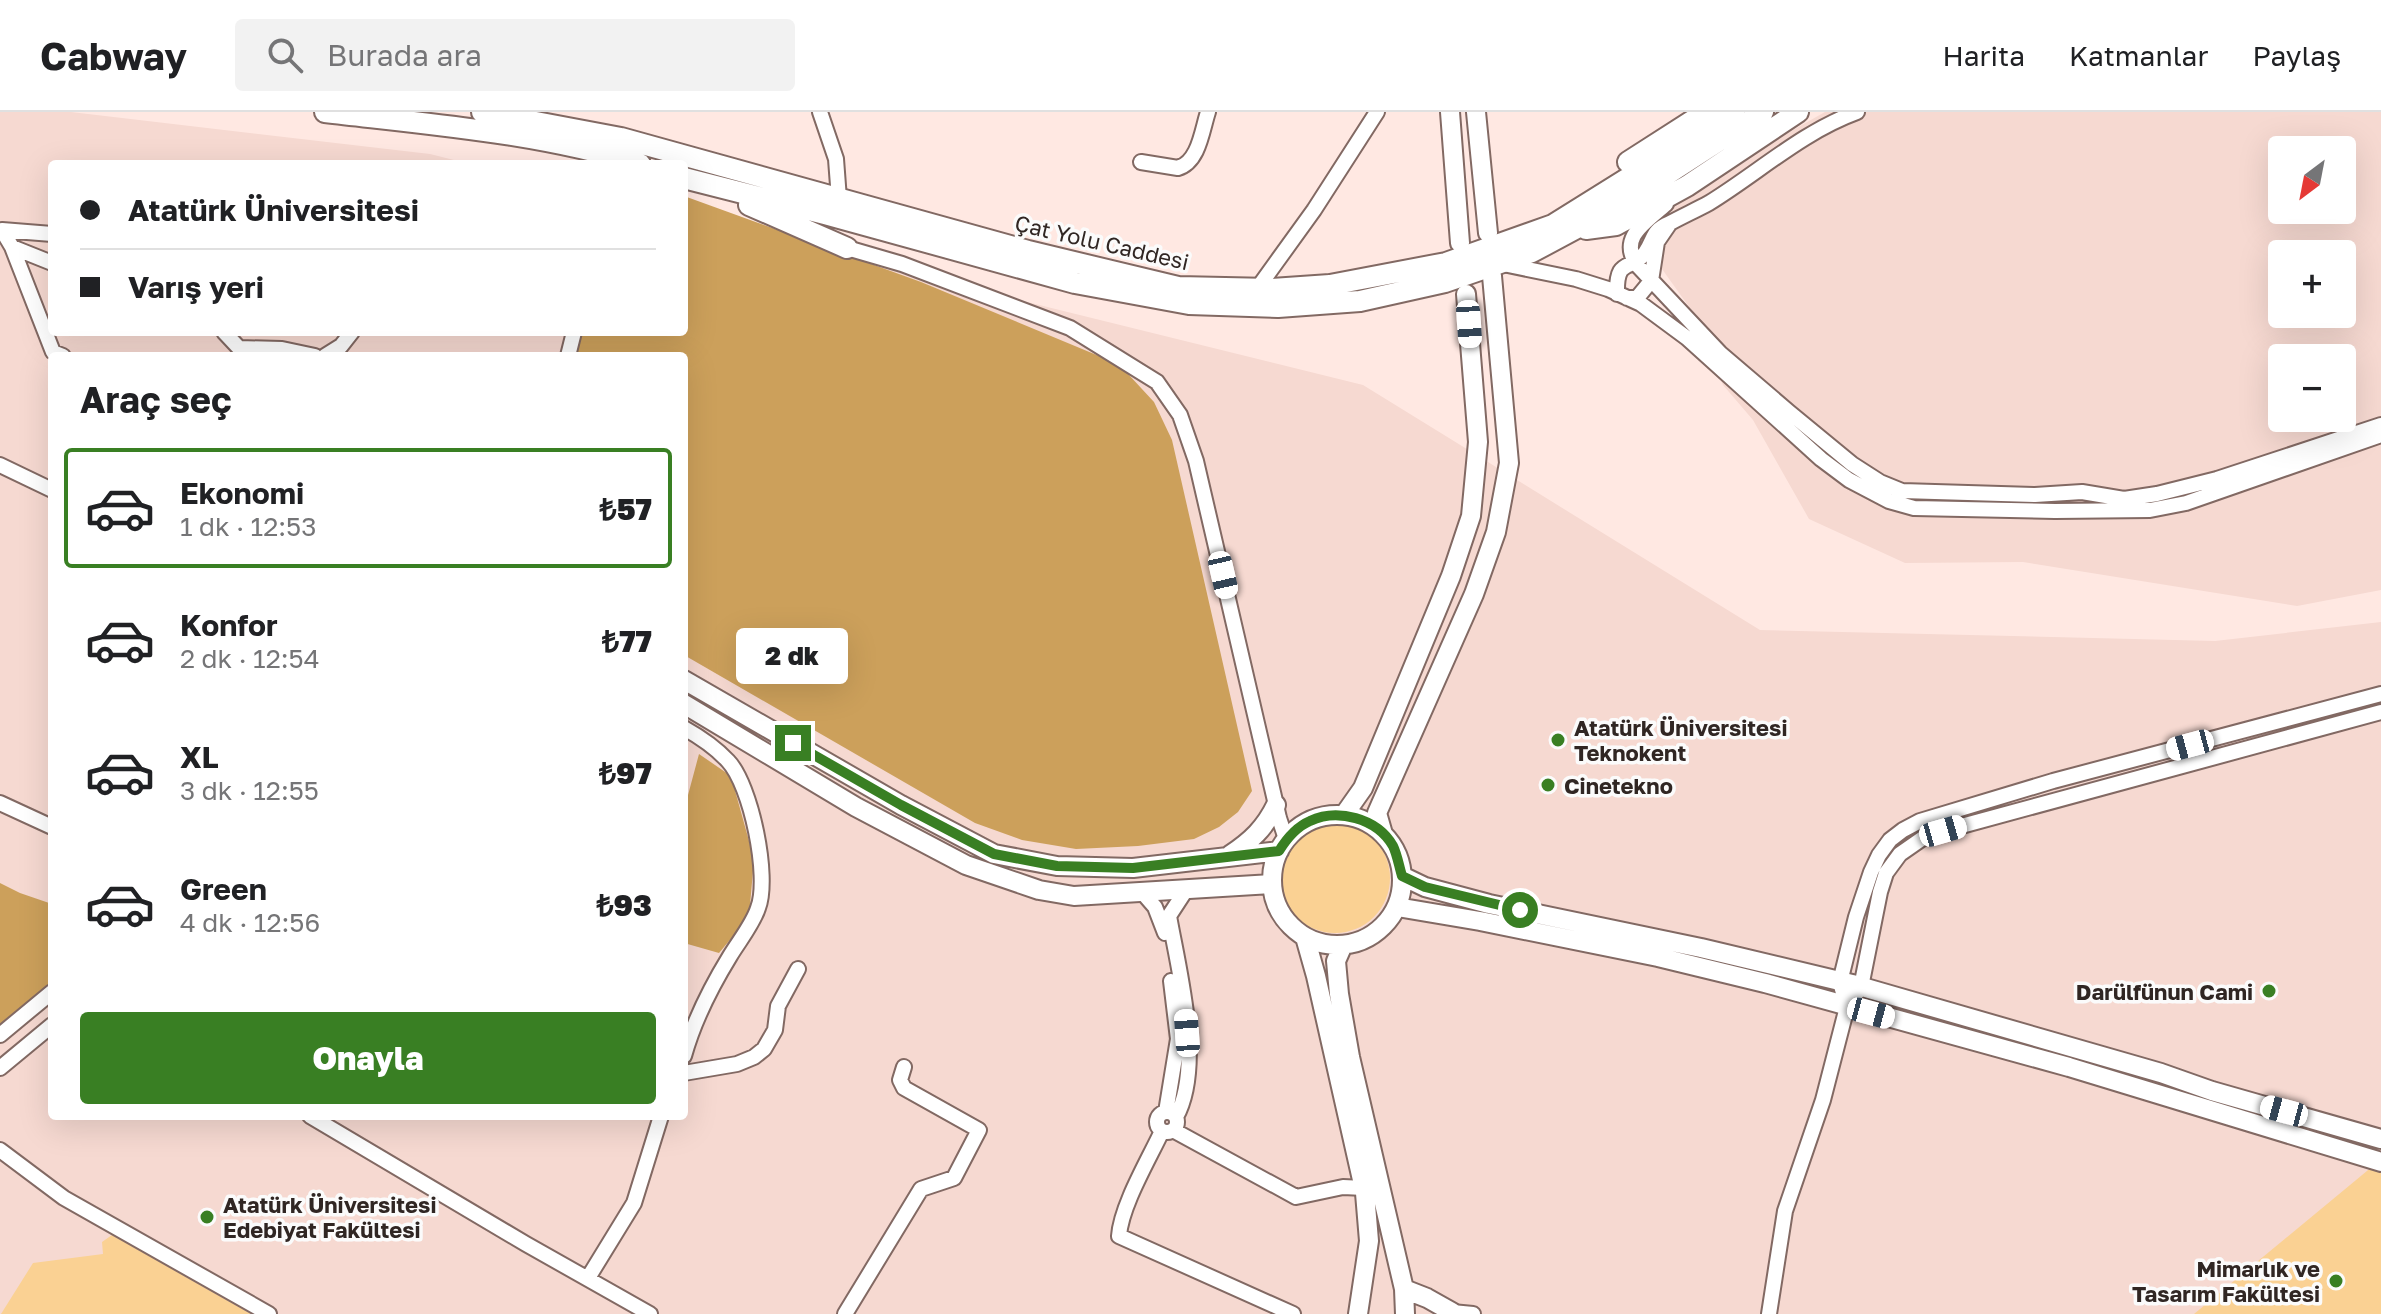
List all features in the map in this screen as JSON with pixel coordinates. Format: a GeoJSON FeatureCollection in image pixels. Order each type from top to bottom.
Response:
{"type":"FeatureCollection","features":[{"type":"Feature","properties":{"kind":"highway"},"geometry":{"type":"LineString","coordinates":[[325,112],[456,128],[578,148],[620,160]]}},
{"type":"Feature","properties":{"kind":"highway"},"geometry":{"type":"LineString","coordinates":[[456,128],[482,112]]}},
{"type":"Feature","properties":{"kind":"highway","name":"Çat Yolu Caddesi"},"geometry":{"type":"LineString","coordinates":[[482,112],[621,138],[1028,251],[1178,287],[1257,289],[1330,285],[1446,263],[1553,225],[1734,112]]}},
{"type":"Feature","properties":{"kind":"highway"},"geometry":{"type":"LineString","coordinates":[[534,112],[562,127]]}},
{"type":"Feature","properties":{"kind":"highway"},"geometry":{"type":"LineString","coordinates":[[1538,230],[1603,178],[1706,112]]}},
{"type":"Feature","properties":{"kind":"highway","name":"Çat Yolu Caddesi"},"geometry":{"type":"LineString","coordinates":[[691,180],[1075,283],[1189,304],[1278,307],[1360,301],[1495,270],[1618,206],[1763,112]]}},
{"type":"Feature","properties":{"kind":"highway"},"geometry":{"type":"LineString","coordinates":[[1574,230],[1616,225],[1687,186],[1798,112]]}},
{"type":"Feature","properties":{"kind":"highway"},"geometry":{"type":"LineString","coordinates":[[691,180],[847,248]]}},
{"type":"Feature","properties":{"kind":"main road"},"geometry":{"type":"LineString","coordinates":[[1450,112],[1460,243]]}},
{"type":"Feature","properties":{"kind":"main road"},"geometry":{"type":"LineString","coordinates":[[1476,112],[1488,233]]}},
{"type":"Feature","properties":{"kind":"main road"},"geometry":{"type":"LineString","coordinates":[[1383,834],[1377,813],[1474,594],[1496,532],[1509,463],[1495,270]]}},
{"type":"Feature","properties":{"kind":"main road"},"geometry":{"type":"LineString","coordinates":[[1344,815],[1363,788],[1451,576],[1471,516],[1478,442],[1466,294]]}},
{"type":"Feature","properties":{"kind":"main road"},"geometry":{"type":"LineString","coordinates":[[688,682],[901,805],[994,854],[1057,866],[1133,868],[1228,857],[1282,845]]}},
{"type":"Feature","properties":{"kind":"main road"},"geometry":{"type":"LineString","coordinates":[[688,706],[856,807],[973,868],[1039,890],[1074,896],[1272,884]]}},
{"type":"Feature","properties":{"kind":"main road"},"geometry":{"type":"LineString","coordinates":[[1228,857],[1256,837],[1276,805]]}},
{"type":"Feature","properties":{"kind":"main road"},"geometry":{"type":"LineString","coordinates":[[1344,815],[1371,825],[1383,834],[1393,846],[1402,876],[1397,907],[1385,925],[1368,938],[1343,945],[1325,944],[1305,937],[1288,923],[1277,905],[1272,884],[1273,867],[1282,845],[1297,829],[1323,816],[1344,815]]}},
{"type":"Feature","properties":{"kind":"main road"},"geometry":{"type":"LineString","coordinates":[[1402,876],[1425,887],[1489,904],[1701,948],[1861,987],[2381,1139]]}},
{"type":"Feature","properties":{"kind":"main road"},"geometry":{"type":"LineString","coordinates":[[1397,907],[1658,957],[2069,1067],[2381,1162]]}},
{"type":"Feature","properties":{"kind":"main road"},"geometry":{"type":"LineString","coordinates":[[1305,937],[1364,1188],[1369,1241],[1358,1314]]}},
{"type":"Feature","properties":{"kind":"main road"},"geometry":{"type":"LineString","coordinates":[[1343,945],[1336,961],[1339,994],[1350,1057],[1404,1289],[1405,1314]]}},
{"type":"Feature","properties":{"kind":"main road"},"geometry":{"type":"LineString","coordinates":[[1404,1289],[1427,1298],[1450,1313]]}},
{"type":"Feature","properties":{"kind":"street"},"geometry":{"type":"LineString","coordinates":[[820,112],[836,159],[839,199]]}},
{"type":"Feature","properties":{"kind":"street"},"geometry":{"type":"LineString","coordinates":[[1141,162],[1178,168],[1190,163],[1208,112]]}},
{"type":"Feature","properties":{"kind":"street"},"geometry":{"type":"LineString","coordinates":[[1257,289],[1314,210],[1377,112]]}},
{"type":"Feature","properties":{"kind":"street"},"geometry":{"type":"LineString","coordinates":[[1622,296],[1617,279],[1620,272],[1626,264],[1642,257],[1653,234],[1660,227],[1709,202],[1834,120],[1857,112]]}},
{"type":"Feature","properties":{"kind":"street"},"geometry":{"type":"LineString","coordinates":[[1687,186],[1636,232],[1629,245],[1634,261],[1720,353],[1852,464],[1880,482],[1902,491],[2035,495],[2074,491],[2124,499],[2217,479],[2381,425]]}},
{"type":"Feature","properties":{"kind":"street"},"geometry":{"type":"LineString","coordinates":[[1622,296],[1637,298],[1651,281],[1657,242],[1670,223]]}},
{"type":"Feature","properties":{"kind":"street"},"geometry":{"type":"LineString","coordinates":[[1,230],[48,234]]}},
{"type":"Feature","properties":{"kind":"street"},"geometry":{"type":"LineString","coordinates":[[1,230],[12,247],[53,352]]}},
{"type":"Feature","properties":{"kind":"street"},"geometry":{"type":"LineString","coordinates":[[12,247],[48,261]]}},
{"type":"Feature","properties":{"kind":"street"},"geometry":{"type":"LineString","coordinates":[[847,248],[902,264],[1070,328],[1157,382],[1180,415],[1196,461],[1276,805],[1282,845]]}},
{"type":"Feature","properties":{"kind":"street"},"geometry":{"type":"LineString","coordinates":[[1495,270],[1576,279],[1641,304],[1687,338],[1821,459],[1849,480],[1889,501],[1914,508],[2150,510],[2186,503],[2381,435]]}},
{"type":"Feature","properties":{"kind":"street"},"geometry":{"type":"LineString","coordinates":[[225,336],[238,352],[282,349],[296,352]]}},
{"type":"Feature","properties":{"kind":"street"},"geometry":{"type":"LineString","coordinates":[[331,352],[349,336]]}},
{"type":"Feature","properties":{"kind":"street"},"geometry":{"type":"LineString","coordinates":[[0,465],[48,488]]}},
{"type":"Feature","properties":{"kind":"street"},"geometry":{"type":"LineString","coordinates":[[2071,511],[2070,498],[2074,491]]}},
{"type":"Feature","properties":{"kind":"street"},"geometry":{"type":"LineString","coordinates":[[2088,511],[2090,493]]}},
{"type":"Feature","properties":{"kind":"street"},"geometry":{"type":"LineString","coordinates":[[1847,1007],[1840,982],[1871,872],[1890,840],[1911,825],[2053,781],[2381,694]]}},
{"type":"Feature","properties":{"kind":"street"},"geometry":{"type":"LineString","coordinates":[[1769,1314],[1785,1211],[1823,1100],[1847,1007],[1861,987],[1886,873],[1900,854],[1923,838],[2381,712]]}},
{"type":"Feature","properties":{"kind":"street"},"geometry":{"type":"LineString","coordinates":[[688,730],[730,763],[743,788],[749,801],[759,849],[762,885],[758,908],[697,1017],[688,1044]]}},
{"type":"Feature","properties":{"kind":"street"},"geometry":{"type":"LineString","coordinates":[[0,803],[48,825]]}},
{"type":"Feature","properties":{"kind":"street"},"geometry":{"type":"LineString","coordinates":[[1186,890],[1169,916],[1185,1008],[1189,1058],[1184,1096],[1136,1187],[1119,1236],[1293,1314]]}},
{"type":"Feature","properties":{"kind":"street"},"geometry":{"type":"LineString","coordinates":[[1142,892],[1155,907],[1165,930],[1178,1039],[1169,1122]]}},
{"type":"Feature","properties":{"kind":"street"},"geometry":{"type":"LineString","coordinates":[[688,1072],[737,1064],[764,1049],[775,1030],[778,1006],[798,969]]}},
{"type":"Feature","properties":{"kind":"street"},"geometry":{"type":"LineString","coordinates":[[0,1035],[48,995]]}},
{"type":"Feature","properties":{"kind":"street"},"geometry":{"type":"LineString","coordinates":[[0,1068],[48,1028]]}},
{"type":"Feature","properties":{"kind":"street"},"geometry":{"type":"LineString","coordinates":[[845,1314],[921,1189],[954,1178],[979,1130],[904,1088],[900,1080],[904,1067]]}},
{"type":"Feature","properties":{"kind":"street"},"geometry":{"type":"LineString","coordinates":[[317,1120],[650,1314]]}},
{"type":"Feature","properties":{"kind":"street"},"geometry":{"type":"LineString","coordinates":[[588,1278],[634,1203],[660,1120]]}},
{"type":"Feature","properties":{"kind":"street"},"geometry":{"type":"LineString","coordinates":[[1169,1122],[1290,1195],[1303,1196],[1343,1187],[1364,1188]]}},
{"type":"Feature","properties":{"kind":"street"},"geometry":{"type":"LineString","coordinates":[[0,1150],[64,1198],[269,1314]]}},
{"type":"Feature","properties":{"kind":"street"},"geometry":{"type":"LineString","coordinates":[[622,1314],[624,1298]]}},
{"type":"Feature","properties":{"kind":"street"},"geometry":{"type":"LineString","coordinates":[[1450,1313],[1473,1314]]}},
{"type":"Feature","properties":{"kind":"shaded area"},"geometry":{"type":"Polygon","coordinates":[[[0,112],[71,112],[430,154],[454,160],[48,160],[48,336],[688,336],[688,218],[1363,385],[1760,630],[2215,641],[2381,622],[2381,1314],[0,1314],[0,112]]]}},
{"type":"Feature","properties":{"kind":"shaded area"},"geometry":{"type":"Polygon","coordinates":[[[1825,112],[2381,112],[2381,590],[2297,606],[2023,562],[1905,563],[1809,519],[1753,420],[1723,385],[1692,311],[1662,269],[1665,202],[1825,112]]]}},
{"type":"Feature","properties":{"kind":"shaded area"},"geometry":{"type":"Polygon","coordinates":[[[688,197],[921,282],[1111,361],[1154,402],[1172,440],[1252,791],[1238,812],[1219,827],[1194,839],[1076,849],[1022,840],[975,823],[688,657],[688,352],[575,352],[577,336],[688,336],[688,197]]]}},
{"type":"Feature","properties":{"kind":"shaded area"},"geometry":{"type":"Polygon","coordinates":[[[699,754],[731,776],[754,859],[749,917],[719,953],[688,944],[688,795],[699,754]]]}},
{"type":"Feature","properties":{"kind":"shaded area"},"geometry":{"type":"Polygon","coordinates":[[[1335,823],[1356,827],[1374,839],[1386,857],[1390,878],[1386,899],[1374,917],[1356,929],[1335,933],[1314,929],[1296,917],[1284,899],[1280,878],[1284,857],[1296,839],[1314,827],[1335,823]]]}},
{"type":"Feature","properties":{"kind":"shaded area"},"geometry":{"type":"Polygon","coordinates":[[[0,883],[48,903],[48,985],[0,1024],[0,883]]]}},
{"type":"Feature","properties":{"kind":"shaded area"},"geometry":{"type":"Polygon","coordinates":[[[2379,1161],[2381,1314],[2194,1314],[2379,1161]]]}},
{"type":"Feature","properties":{"kind":"shaded area"},"geometry":{"type":"Polygon","coordinates":[[[112,1235],[251,1314],[1,1314],[33,1263],[103,1254],[102,1242],[112,1235]]]}},
{"type":"Feature","properties":{"kind":"place","name":"Atatürk Üniversitesi Teknokent"},"geometry":{"type":"Point","coordinates":[1558,740]}},
{"type":"Feature","properties":{"kind":"place","name":"Cinetekno"},"geometry":{"type":"Point","coordinates":[1548,785]}},
{"type":"Feature","properties":{"kind":"place","name":"Darülfünun Cami"},"geometry":{"type":"Point","coordinates":[2269,991]}},
{"type":"Feature","properties":{"kind":"place","name":"Atatürk Üniversitesi Edebiyat Fakültesi"},"geometry":{"type":"Point","coordinates":[207,1217]}},
{"type":"Feature","properties":{"kind":"place","name":"Mimarlık ve Tasarım Fakültesi"},"geometry":{"type":"Point","coordinates":[2336,1281]}},
{"type":"Feature","properties":{"kind":"route"},"geometry":{"type":"LineString","coordinates":[[793,743],[994,854],[1057,866],[1133,868],[1279,851],[1286,839],[1310,821],[1323,816],[1344,815],[1355,817],[1383,834],[1393,846],[1402,876],[1425,887],[1520,910]]}}]}
